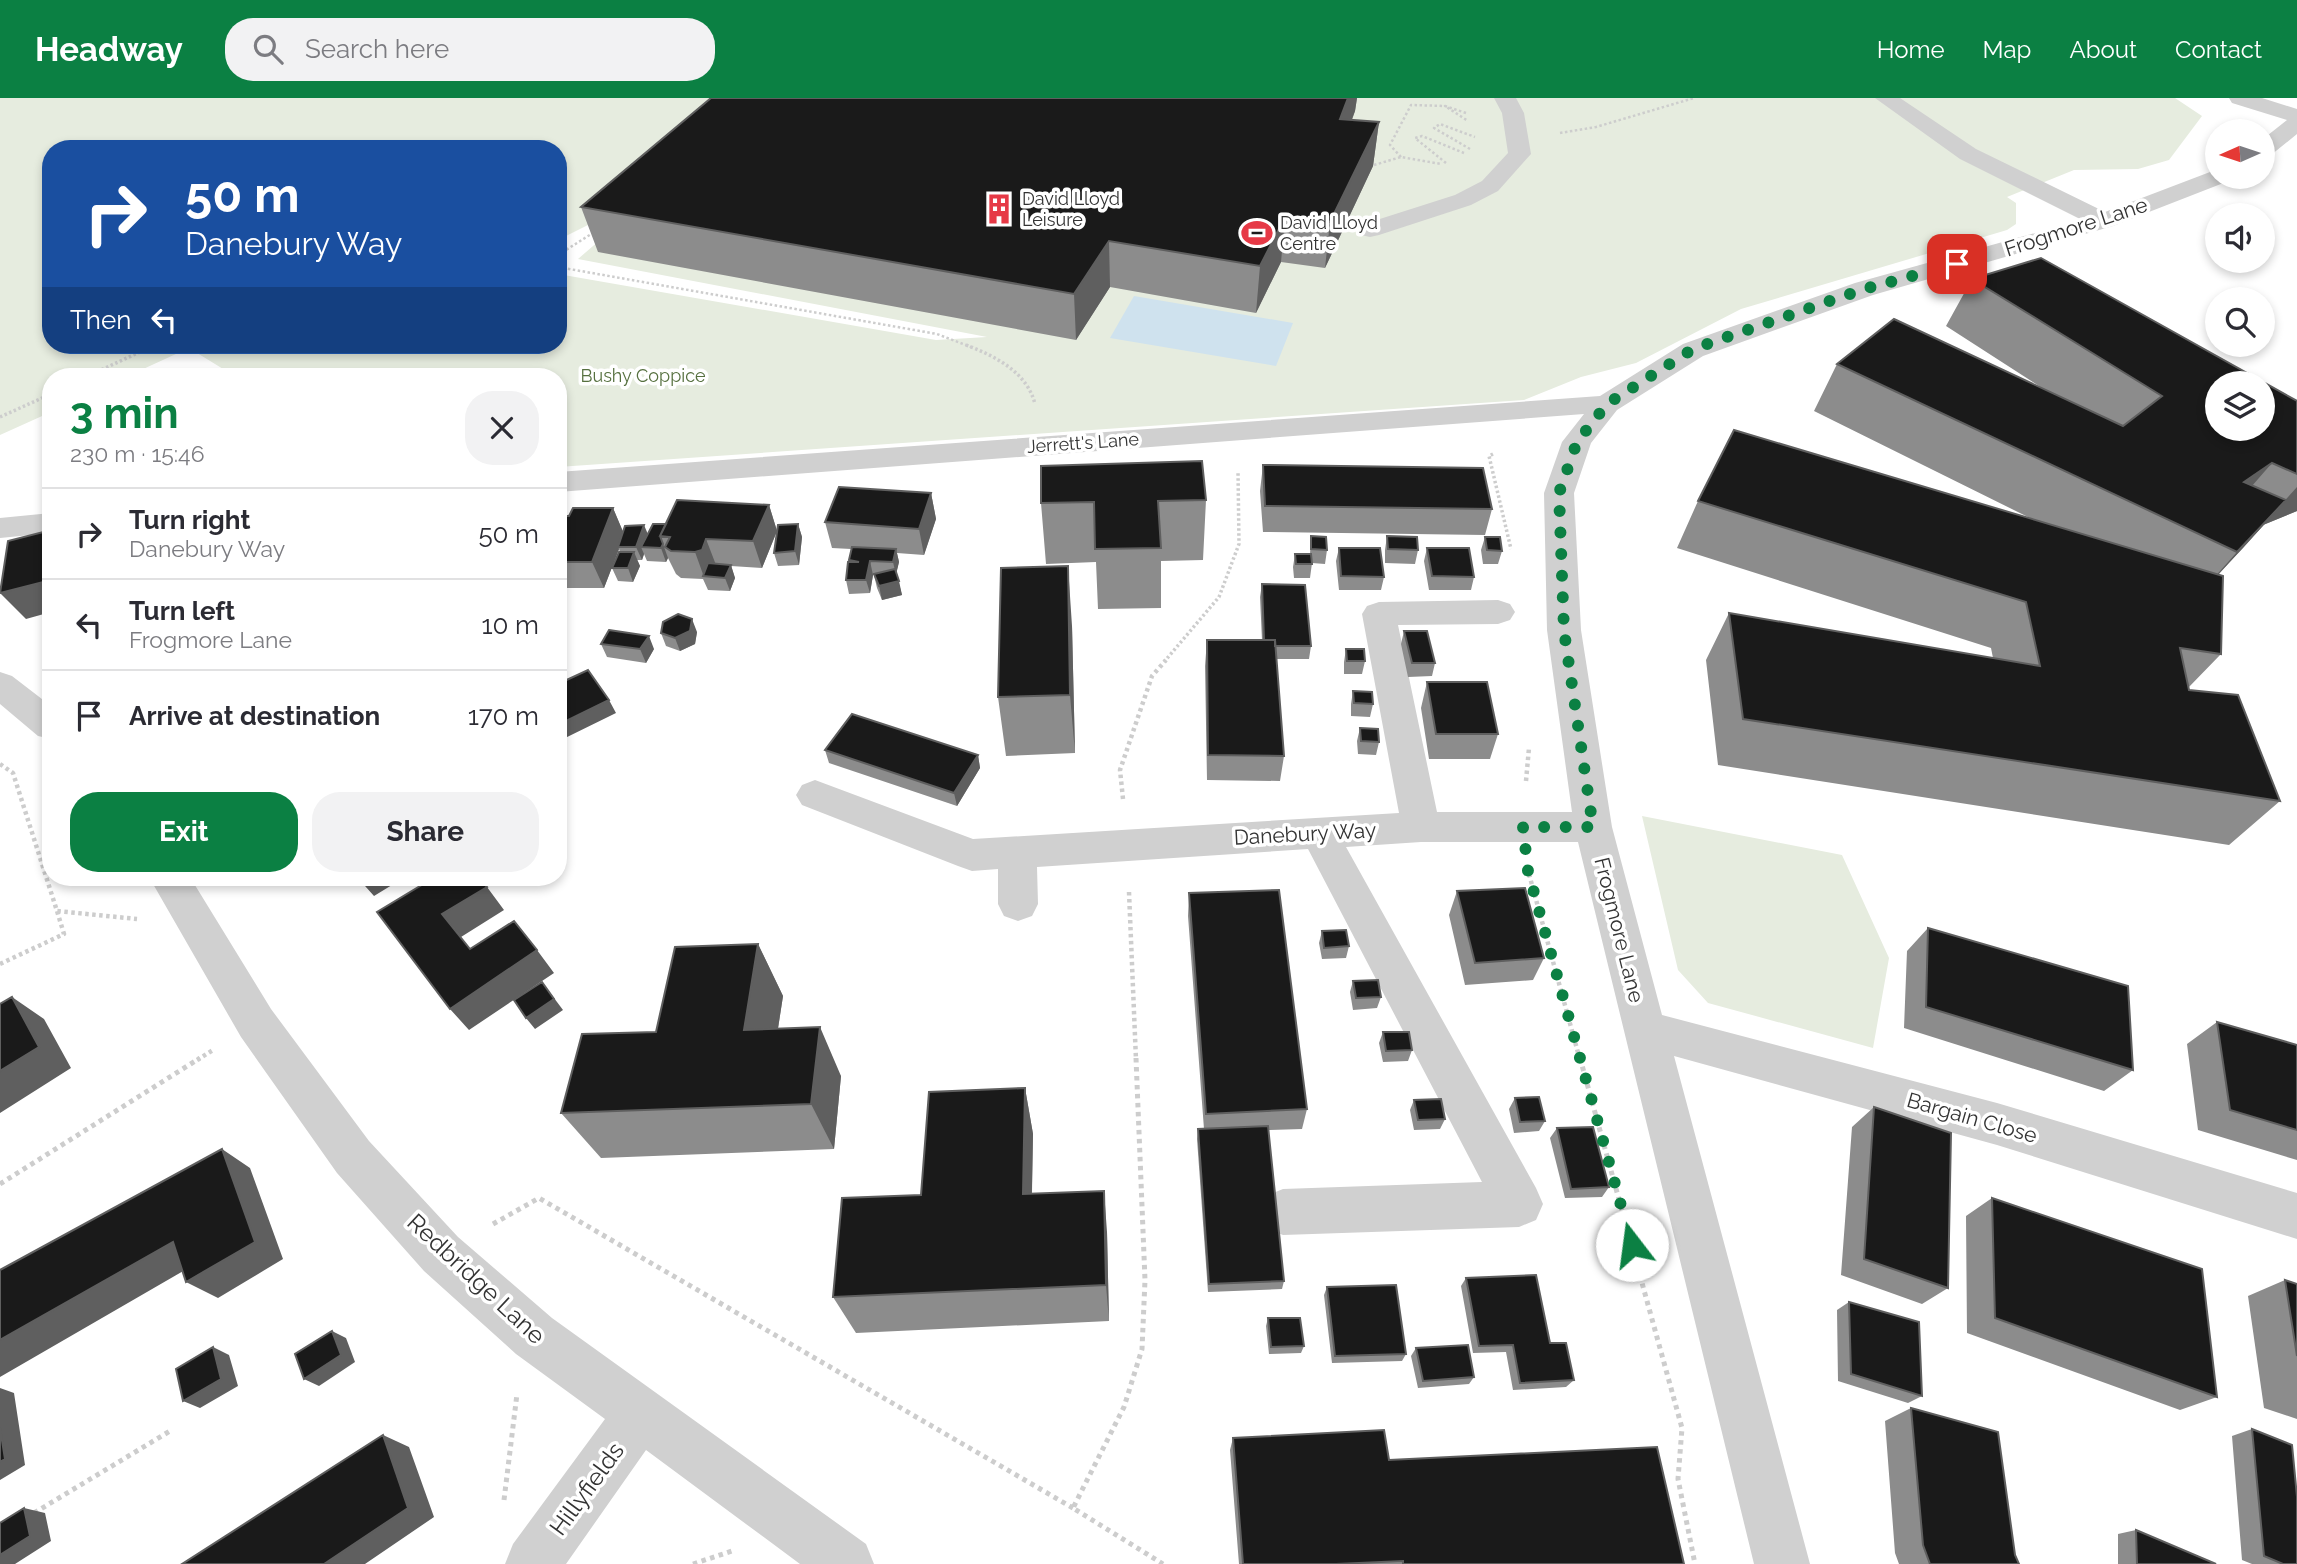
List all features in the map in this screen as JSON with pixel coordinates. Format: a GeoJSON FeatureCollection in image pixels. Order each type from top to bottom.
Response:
{"type":"FeatureCollection","features":[{"type":"Feature","properties":{"kind":"street"},"geometry":{"type":"LineString","coordinates":[[1370,230],[1464,200],[1490,186],[1520,153],[1513,113],[1505,98]]}},
{"type":"Feature","properties":{"kind":"street"},"geometry":{"type":"LineString","coordinates":[[1886,98],[1968,154],[2105,220]]}},
{"type":"Feature","properties":{"kind":"street"},"geometry":{"type":"LineString","coordinates":[[2239,98],[2297,116]]}},
{"type":"Feature","properties":{"kind":"street"},"geometry":{"type":"LineString","coordinates":[[2275,140],[2297,123]]}},
{"type":"Feature","properties":{"kind":"street","name":"Frogmore Lane"},"geometry":{"type":"LineString","coordinates":[[1783,1564],[1593,827],[1564,631],[1559,493],[1577,442],[1607,404],[1693,349],[1864,289],[2105,220],[2205,183]]}},
{"type":"Feature","properties":{"kind":"street"},"geometry":{"type":"LineString","coordinates":[[2003,251],[2034,270]]}},
{"type":"Feature","properties":{"kind":"street","name":"Jerrett's Lane"},"geometry":{"type":"LineString","coordinates":[[567,481],[1607,404]]}},
{"type":"Feature","properties":{"kind":"street"},"geometry":{"type":"LineString","coordinates":[[0,527],[42,524]]}},
{"type":"Feature","properties":{"kind":"street"},"geometry":{"type":"LineString","coordinates":[[1421,827],[1380,614],[1498,612]]}},
{"type":"Feature","properties":{"kind":"street"},"geometry":{"type":"LineString","coordinates":[[0,685],[42,719]]}},
{"type":"Feature","properties":{"kind":"street","name":"Danebury Way"},"geometry":{"type":"LineString","coordinates":[[815,795],[972,855],[1421,827],[1593,827]]}},
{"type":"Feature","properties":{"kind":"street"},"geometry":{"type":"LineString","coordinates":[[1283,1213],[1519,1204],[1319,834]]}},
{"type":"Feature","properties":{"kind":"street"},"geometry":{"type":"LineString","coordinates":[[1017,852],[1018,904]]}},
{"type":"Feature","properties":{"kind":"street","name":"Redbridge Lane"},"geometry":{"type":"LineString","coordinates":[[177,891],[256,1023],[353,1157],[441,1254],[534,1336],[846,1564]]}},
{"type":"Feature","properties":{"kind":"street","name":"Bargain Close"},"geometry":{"type":"LineString","coordinates":[[1644,1029],[1997,1124],[2297,1216]]}},
{"type":"Feature","properties":{"kind":"street","name":"Hillyfields"},"geometry":{"type":"LineString","coordinates":[[533,1564],[640,1414]]}},
{"type":"Feature","properties":{"kind":"path"},"geometry":{"type":"LineString","coordinates":[[1401,158],[1390,145],[1411,105],[1409,98]]}},
{"type":"Feature","properties":{"kind":"path"},"geometry":{"type":"LineString","coordinates":[[1411,105],[1445,106]]}},
{"type":"Feature","properties":{"kind":"path"},"geometry":{"type":"LineString","coordinates":[[567,249],[605,225]]}},
{"type":"Feature","properties":{"kind":"path"},"geometry":{"type":"LineString","coordinates":[[567,269],[937,334],[1001,359],[1032,392],[1047,446]]}},
{"type":"Feature","properties":{"kind":"path"},"geometry":{"type":"LineString","coordinates":[[106,368],[136,354]]}},
{"type":"Feature","properties":{"kind":"path"},"geometry":{"type":"LineString","coordinates":[[0,417],[42,398]]}},
{"type":"Feature","properties":{"kind":"path"},"geometry":{"type":"LineString","coordinates":[[1073,1508],[1124,1407],[1142,1349],[1145,1280],[1128,844],[1120,770],[1152,676],[1219,597],[1239,544],[1240,490],[1235,432]]}},
{"type":"Feature","properties":{"kind":"path"},"geometry":{"type":"LineString","coordinates":[[0,764],[13,773],[42,864]]}},
{"type":"Feature","properties":{"kind":"path"},"geometry":{"type":"LineString","coordinates":[[1523,827],[1528,871],[1682,1428],[1678,1479],[1695,1564]]}},
{"type":"Feature","properties":{"kind":"path"},"geometry":{"type":"LineString","coordinates":[[0,964],[64,934],[49,886]]}},
{"type":"Feature","properties":{"kind":"path"},"geometry":{"type":"LineString","coordinates":[[57,911],[156,921],[177,891]]}},
{"type":"Feature","properties":{"kind":"path"},"geometry":{"type":"LineString","coordinates":[[0,1184],[256,1023]]}},
{"type":"Feature","properties":{"kind":"path"},"geometry":{"type":"LineString","coordinates":[[441,1254],[540,1198],[1073,1508],[1163,1564]]}},
{"type":"Feature","properties":{"kind":"path"},"geometry":{"type":"LineString","coordinates":[[503,1503],[518,1387],[534,1336]]}},
{"type":"Feature","properties":{"kind":"path"},"geometry":{"type":"LineString","coordinates":[[23,1519],[170,1431]]}},
{"type":"Feature","properties":{"kind":"green space","name":"David Lloyd Centre"},"geometry":{"type":"Polygon","coordinates":[[[0,98],[733,98],[612,213],[567,236],[567,140],[42,140],[42,354],[176,354],[145,368],[42,368],[42,416],[0,435],[0,98]]]}},
{"type":"Feature","properties":{"kind":"green space","name":"David Lloyd Centre"},"geometry":{"type":"Polygon","coordinates":[[[764,98],[2175,98],[2202,116],[2169,160],[2138,169],[2074,170],[2007,197],[2016,203],[2016,224],[2007,230],[1741,309],[1636,363],[1581,377],[1524,400],[567,466],[567,368],[222,368],[199,354],[567,354],[567,276],[936,340],[987,337],[578,259],[764,98]]]}},
{"type":"Feature","properties":{"kind":"green space"},"geometry":{"type":"Polygon","coordinates":[[[1642,816],[1842,855],[1889,958],[1873,1048],[1708,1003],[1678,970],[1642,816]]]}},
{"type":"Feature","properties":{"kind":"water"},"geometry":{"type":"Polygon","coordinates":[[[1134,296],[1293,323],[1276,366],[1110,338],[1134,296]]]}},
{"type":"Feature","properties":{"kind":"building","name":"David Lloyd Leisure"},"geometry":{"type":"Polygon","coordinates":[[[711,98],[1348,98],[1340,119],[1379,122],[1330,222],[1285,217],[1260,266],[1109,241],[1074,294],[581,207],[711,98]]]}},
{"type":"Feature","properties":{"kind":"building"},"geometry":{"type":"Polygon","coordinates":[[[2041,258],[2205,350],[2205,357],[2218,357],[2243,371],[2205,371],[2205,441],[2275,441],[2275,389],[2297,401],[2297,474],[2272,463],[2244,482],[2286,500],[2237,552],[1837,364],[1894,319],[2123,426],[2162,396],[1972,279],[2041,258]]]}},
{"type":"Feature","properties":{"kind":"building"},"geometry":{"type":"Polygon","coordinates":[[[1734,430],[2223,576],[2221,654],[2180,648],[2189,690],[2238,695],[2280,801],[1743,719],[1729,613],[2040,666],[2026,602],[1698,501],[1734,430]]]}},
{"type":"Feature","properties":{"kind":"building"},"geometry":{"type":"Polygon","coordinates":[[[1202,461],[1206,500],[1158,501],[1161,548],[1095,549],[1094,502],[1041,503],[1041,466],[1202,461]]]}},
{"type":"Feature","properties":{"kind":"building"},"geometry":{"type":"Polygon","coordinates":[[[1263,465],[1483,468],[1492,509],[1265,506],[1263,465]]]}},
{"type":"Feature","properties":{"kind":"building"},"geometry":{"type":"Polygon","coordinates":[[[839,487],[931,493],[919,529],[825,522],[839,487]]]}},
{"type":"Feature","properties":{"kind":"building"},"geometry":{"type":"Polygon","coordinates":[[[677,500],[769,505],[753,541],[706,539],[702,550],[671,551],[665,547],[670,537],[660,536],[677,500]]]}},
{"type":"Feature","properties":{"kind":"building"},"geometry":{"type":"Polygon","coordinates":[[[573,508],[613,508],[592,562],[567,562],[569,516],[573,508]]]}},
{"type":"Feature","properties":{"kind":"building"},"geometry":{"type":"Polygon","coordinates":[[[653,524],[666,524],[660,536],[663,544],[661,548],[641,547],[653,524]]]}},
{"type":"Feature","properties":{"kind":"building"},"geometry":{"type":"Polygon","coordinates":[[[798,524],[795,551],[774,553],[778,525],[798,524]]]}},
{"type":"Feature","properties":{"kind":"building"},"geometry":{"type":"Polygon","coordinates":[[[644,525],[636,547],[618,547],[625,526],[644,525]]]}},
{"type":"Feature","properties":{"kind":"building"},"geometry":{"type":"Polygon","coordinates":[[[42,532],[42,582],[0,593],[8,541],[42,532]]]}},
{"type":"Feature","properties":{"kind":"building"},"geometry":{"type":"Polygon","coordinates":[[[1311,536],[1326,537],[1327,550],[1311,549],[1311,536]]]}},
{"type":"Feature","properties":{"kind":"building"},"geometry":{"type":"Polygon","coordinates":[[[1387,536],[1417,537],[1418,550],[1388,549],[1387,536]]]}},
{"type":"Feature","properties":{"kind":"building"},"geometry":{"type":"Polygon","coordinates":[[[1485,537],[1500,537],[1502,551],[1487,550],[1485,537]]]}},
{"type":"Feature","properties":{"kind":"building"},"geometry":{"type":"Polygon","coordinates":[[[852,547],[896,549],[893,562],[870,561],[866,580],[846,580],[848,562],[859,562],[849,560],[852,547]]]}},
{"type":"Feature","properties":{"kind":"building"},"geometry":{"type":"Polygon","coordinates":[[[1339,548],[1380,548],[1384,577],[1341,576],[1339,548]]]}},
{"type":"Feature","properties":{"kind":"building"},"geometry":{"type":"Polygon","coordinates":[[[1427,548],[1469,548],[1474,577],[1432,576],[1427,548]]]}},
{"type":"Feature","properties":{"kind":"building"},"geometry":{"type":"Polygon","coordinates":[[[619,552],[634,552],[628,568],[612,568],[619,552]]]}},
{"type":"Feature","properties":{"kind":"building"},"geometry":{"type":"Polygon","coordinates":[[[1295,554],[1311,554],[1312,564],[1296,564],[1295,554]]]}},
{"type":"Feature","properties":{"kind":"building"},"geometry":{"type":"Polygon","coordinates":[[[708,563],[731,565],[725,578],[703,576],[708,563]]]}},
{"type":"Feature","properties":{"kind":"building"},"geometry":{"type":"Polygon","coordinates":[[[1068,566],[1070,695],[998,697],[1001,568],[1068,566]]]}},
{"type":"Feature","properties":{"kind":"building"},"geometry":{"type":"Polygon","coordinates":[[[895,569],[899,581],[879,586],[874,574],[895,569]]]}},
{"type":"Feature","properties":{"kind":"building"},"geometry":{"type":"Polygon","coordinates":[[[1262,584],[1305,585],[1311,646],[1275,646],[1275,640],[1264,640],[1262,584]]]}},
{"type":"Feature","properties":{"kind":"building"},"geometry":{"type":"Polygon","coordinates":[[[678,614],[692,619],[690,631],[675,638],[661,633],[663,622],[678,614]]]}},
{"type":"Feature","properties":{"kind":"building"},"geometry":{"type":"Polygon","coordinates":[[[609,630],[649,636],[640,649],[601,644],[609,630]]]}},
{"type":"Feature","properties":{"kind":"building"},"geometry":{"type":"Polygon","coordinates":[[[1404,631],[1427,631],[1435,663],[1412,663],[1404,631]]]}},
{"type":"Feature","properties":{"kind":"building"},"geometry":{"type":"Polygon","coordinates":[[[1207,640],[1275,640],[1284,756],[1208,755],[1207,640]]]}},
{"type":"Feature","properties":{"kind":"building"},"geometry":{"type":"Polygon","coordinates":[[[1346,649],[1364,649],[1365,661],[1347,661],[1346,649]]]}},
{"type":"Feature","properties":{"kind":"building"},"geometry":{"type":"Polygon","coordinates":[[[588,670],[609,700],[567,721],[567,680],[588,670]]]}},
{"type":"Feature","properties":{"kind":"building"},"geometry":{"type":"Polygon","coordinates":[[[1427,682],[1487,682],[1498,734],[1436,734],[1427,682]]]}},
{"type":"Feature","properties":{"kind":"building"},"geometry":{"type":"Polygon","coordinates":[[[1353,691],[1372,692],[1373,704],[1354,703],[1353,691]]]}},
{"type":"Feature","properties":{"kind":"building"},"geometry":{"type":"Polygon","coordinates":[[[852,714],[978,755],[954,793],[825,750],[852,714]]]}},
{"type":"Feature","properties":{"kind":"building"},"geometry":{"type":"Polygon","coordinates":[[[1360,728],[1378,729],[1379,742],[1361,741],[1360,728]]]}},
{"type":"Feature","properties":{"kind":"building"},"geometry":{"type":"Polygon","coordinates":[[[420,886],[486,886],[442,914],[470,949],[514,921],[537,950],[450,1009],[377,912],[420,886]]]}},
{"type":"Feature","properties":{"kind":"building"},"geometry":{"type":"Polygon","coordinates":[[[1525,888],[1544,958],[1475,963],[1457,891],[1525,888]]]}},
{"type":"Feature","properties":{"kind":"building"},"geometry":{"type":"Polygon","coordinates":[[[1279,890],[1307,1109],[1206,1114],[1189,893],[1279,890]]]}},
{"type":"Feature","properties":{"kind":"building"},"geometry":{"type":"Polygon","coordinates":[[[1928,928],[2128,986],[2133,1070],[1926,1007],[1928,928]]]}},
{"type":"Feature","properties":{"kind":"building"},"geometry":{"type":"Polygon","coordinates":[[[1346,930],[1349,946],[1324,948],[1322,931],[1346,930]]]}},
{"type":"Feature","properties":{"kind":"building"},"geometry":{"type":"Polygon","coordinates":[[[758,944],[744,1030],[820,1027],[811,1104],[561,1113],[582,1034],[656,1032],[675,947],[758,944]]]}},
{"type":"Feature","properties":{"kind":"building"},"geometry":{"type":"Polygon","coordinates":[[[1378,980],[1381,997],[1356,998],[1353,981],[1378,980]]]}},
{"type":"Feature","properties":{"kind":"building"},"geometry":{"type":"Polygon","coordinates":[[[542,982],[554,999],[526,1018],[514,1000],[542,982]]]}},
{"type":"Feature","properties":{"kind":"building"},"geometry":{"type":"Polygon","coordinates":[[[12,997],[39,1047],[0,1071],[0,1004],[12,997]]]}},
{"type":"Feature","properties":{"kind":"building"},"geometry":{"type":"Polygon","coordinates":[[[2217,1022],[2297,1045],[2297,1130],[2230,1110],[2217,1022]]]}},
{"type":"Feature","properties":{"kind":"building"},"geometry":{"type":"Polygon","coordinates":[[[1383,1032],[1409,1032],[1412,1050],[1386,1051],[1383,1032]]]}},
{"type":"Feature","properties":{"kind":"building"},"geometry":{"type":"Polygon","coordinates":[[[1025,1088],[1023,1194],[1104,1191],[1106,1285],[833,1297],[842,1198],[921,1195],[929,1092],[1025,1088]]]}},
{"type":"Feature","properties":{"kind":"building"},"geometry":{"type":"Polygon","coordinates":[[[1539,1097],[1545,1121],[1520,1122],[1515,1098],[1539,1097]]]}},
{"type":"Feature","properties":{"kind":"building"},"geometry":{"type":"Polygon","coordinates":[[[1441,1099],[1445,1119],[1418,1120],[1414,1100],[1441,1099]]]}},
{"type":"Feature","properties":{"kind":"building"},"geometry":{"type":"Polygon","coordinates":[[[1874,1107],[1951,1133],[1948,1288],[1864,1259],[1874,1107]]]}},
{"type":"Feature","properties":{"kind":"building"},"geometry":{"type":"Polygon","coordinates":[[[1268,1126],[1284,1281],[1209,1284],[1198,1129],[1268,1126]]]}},
{"type":"Feature","properties":{"kind":"building"},"geometry":{"type":"Polygon","coordinates":[[[1593,1127],[1609,1187],[1571,1189],[1557,1128],[1593,1127]]]}},
{"type":"Feature","properties":{"kind":"building"},"geometry":{"type":"Polygon","coordinates":[[[222,1149],[255,1242],[186,1282],[173,1242],[0,1340],[0,1270],[222,1149]]]}},
{"type":"Feature","properties":{"kind":"building"},"geometry":{"type":"Polygon","coordinates":[[[1992,1198],[2202,1269],[2217,1397],[1995,1318],[1992,1198]]]}},
{"type":"Feature","properties":{"kind":"building"},"geometry":{"type":"Polygon","coordinates":[[[1536,1275],[1550,1343],[1566,1343],[1574,1380],[1520,1383],[1513,1345],[1479,1346],[1466,1278],[1536,1275]]]}},
{"type":"Feature","properties":{"kind":"building"},"geometry":{"type":"Polygon","coordinates":[[[2285,1280],[2297,1284],[2297,1356],[2285,1280]]]}},
{"type":"Feature","properties":{"kind":"building"},"geometry":{"type":"Polygon","coordinates":[[[1396,1285],[1406,1354],[1335,1356],[1327,1287],[1396,1285]]]}},
{"type":"Feature","properties":{"kind":"building"},"geometry":{"type":"Polygon","coordinates":[[[1849,1302],[1919,1322],[1922,1396],[1851,1374],[1849,1302]]]}},
{"type":"Feature","properties":{"kind":"building"},"geometry":{"type":"Polygon","coordinates":[[[1268,1318],[1300,1318],[1304,1346],[1271,1347],[1268,1318]]]}},
{"type":"Feature","properties":{"kind":"building"},"geometry":{"type":"Polygon","coordinates":[[[332,1331],[341,1355],[304,1379],[295,1354],[332,1331]]]}},
{"type":"Feature","properties":{"kind":"building"},"geometry":{"type":"Polygon","coordinates":[[[1468,1345],[1474,1377],[1423,1381],[1416,1348],[1468,1345]]]}},
{"type":"Feature","properties":{"kind":"building"},"geometry":{"type":"Polygon","coordinates":[[[213,1347],[221,1379],[183,1401],[176,1369],[213,1347]]]}},
{"type":"Feature","properties":{"kind":"building"},"geometry":{"type":"Polygon","coordinates":[[[1911,1408],[1998,1432],[2015,1555],[2019,1564],[1930,1564],[1923,1545],[1911,1408]]]}},
{"type":"Feature","properties":{"kind":"building"},"geometry":{"type":"Polygon","coordinates":[[[0,1428],[5,1459],[0,1462],[0,1428]]]}},
{"type":"Feature","properties":{"kind":"building"},"geometry":{"type":"Polygon","coordinates":[[[2252,1429],[2292,1445],[2297,1497],[2297,1564],[2283,1564],[2264,1556],[2252,1429]]]}},
{"type":"Feature","properties":{"kind":"building"},"geometry":{"type":"Polygon","coordinates":[[[1384,1430],[1389,1460],[1657,1447],[1684,1564],[1403,1564],[1403,1561],[1243,1564],[1233,1438],[1384,1430]]]}},
{"type":"Feature","properties":{"kind":"building"},"geometry":{"type":"Polygon","coordinates":[[[383,1435],[408,1508],[324,1564],[182,1564],[383,1435]]]}},
{"type":"Feature","properties":{"kind":"building"},"geometry":{"type":"Polygon","coordinates":[[[24,1508],[30,1536],[0,1555],[0,1523],[24,1508]]]}},
{"type":"Feature","properties":{"kind":"building"},"geometry":{"type":"Polygon","coordinates":[[[2136,1530],[2216,1564],[2137,1564],[2136,1530]]]}},
{"type":"Feature","properties":{"kind":"place","name":"David Lloyd Leisure"},"geometry":{"type":"Point","coordinates":[999,209]}},
{"type":"Feature","properties":{"kind":"place","name":"David Lloyd Centre"},"geometry":{"type":"Point","coordinates":[1257,233]}},
{"type":"Feature","properties":{"kind":"route"},"geometry":{"type":"LineString","coordinates":[[1632,1245],[1528,871],[1523,827],[1593,827],[1564,631],[1559,493],[1577,442],[1607,404],[1693,349],[1864,289],[1957,264]]}},
{"type":"Feature","properties":{"kind":"park label","name":"Bushy Coppice"},"geometry":{"type":"Point","coordinates":[643,376]}}]}
